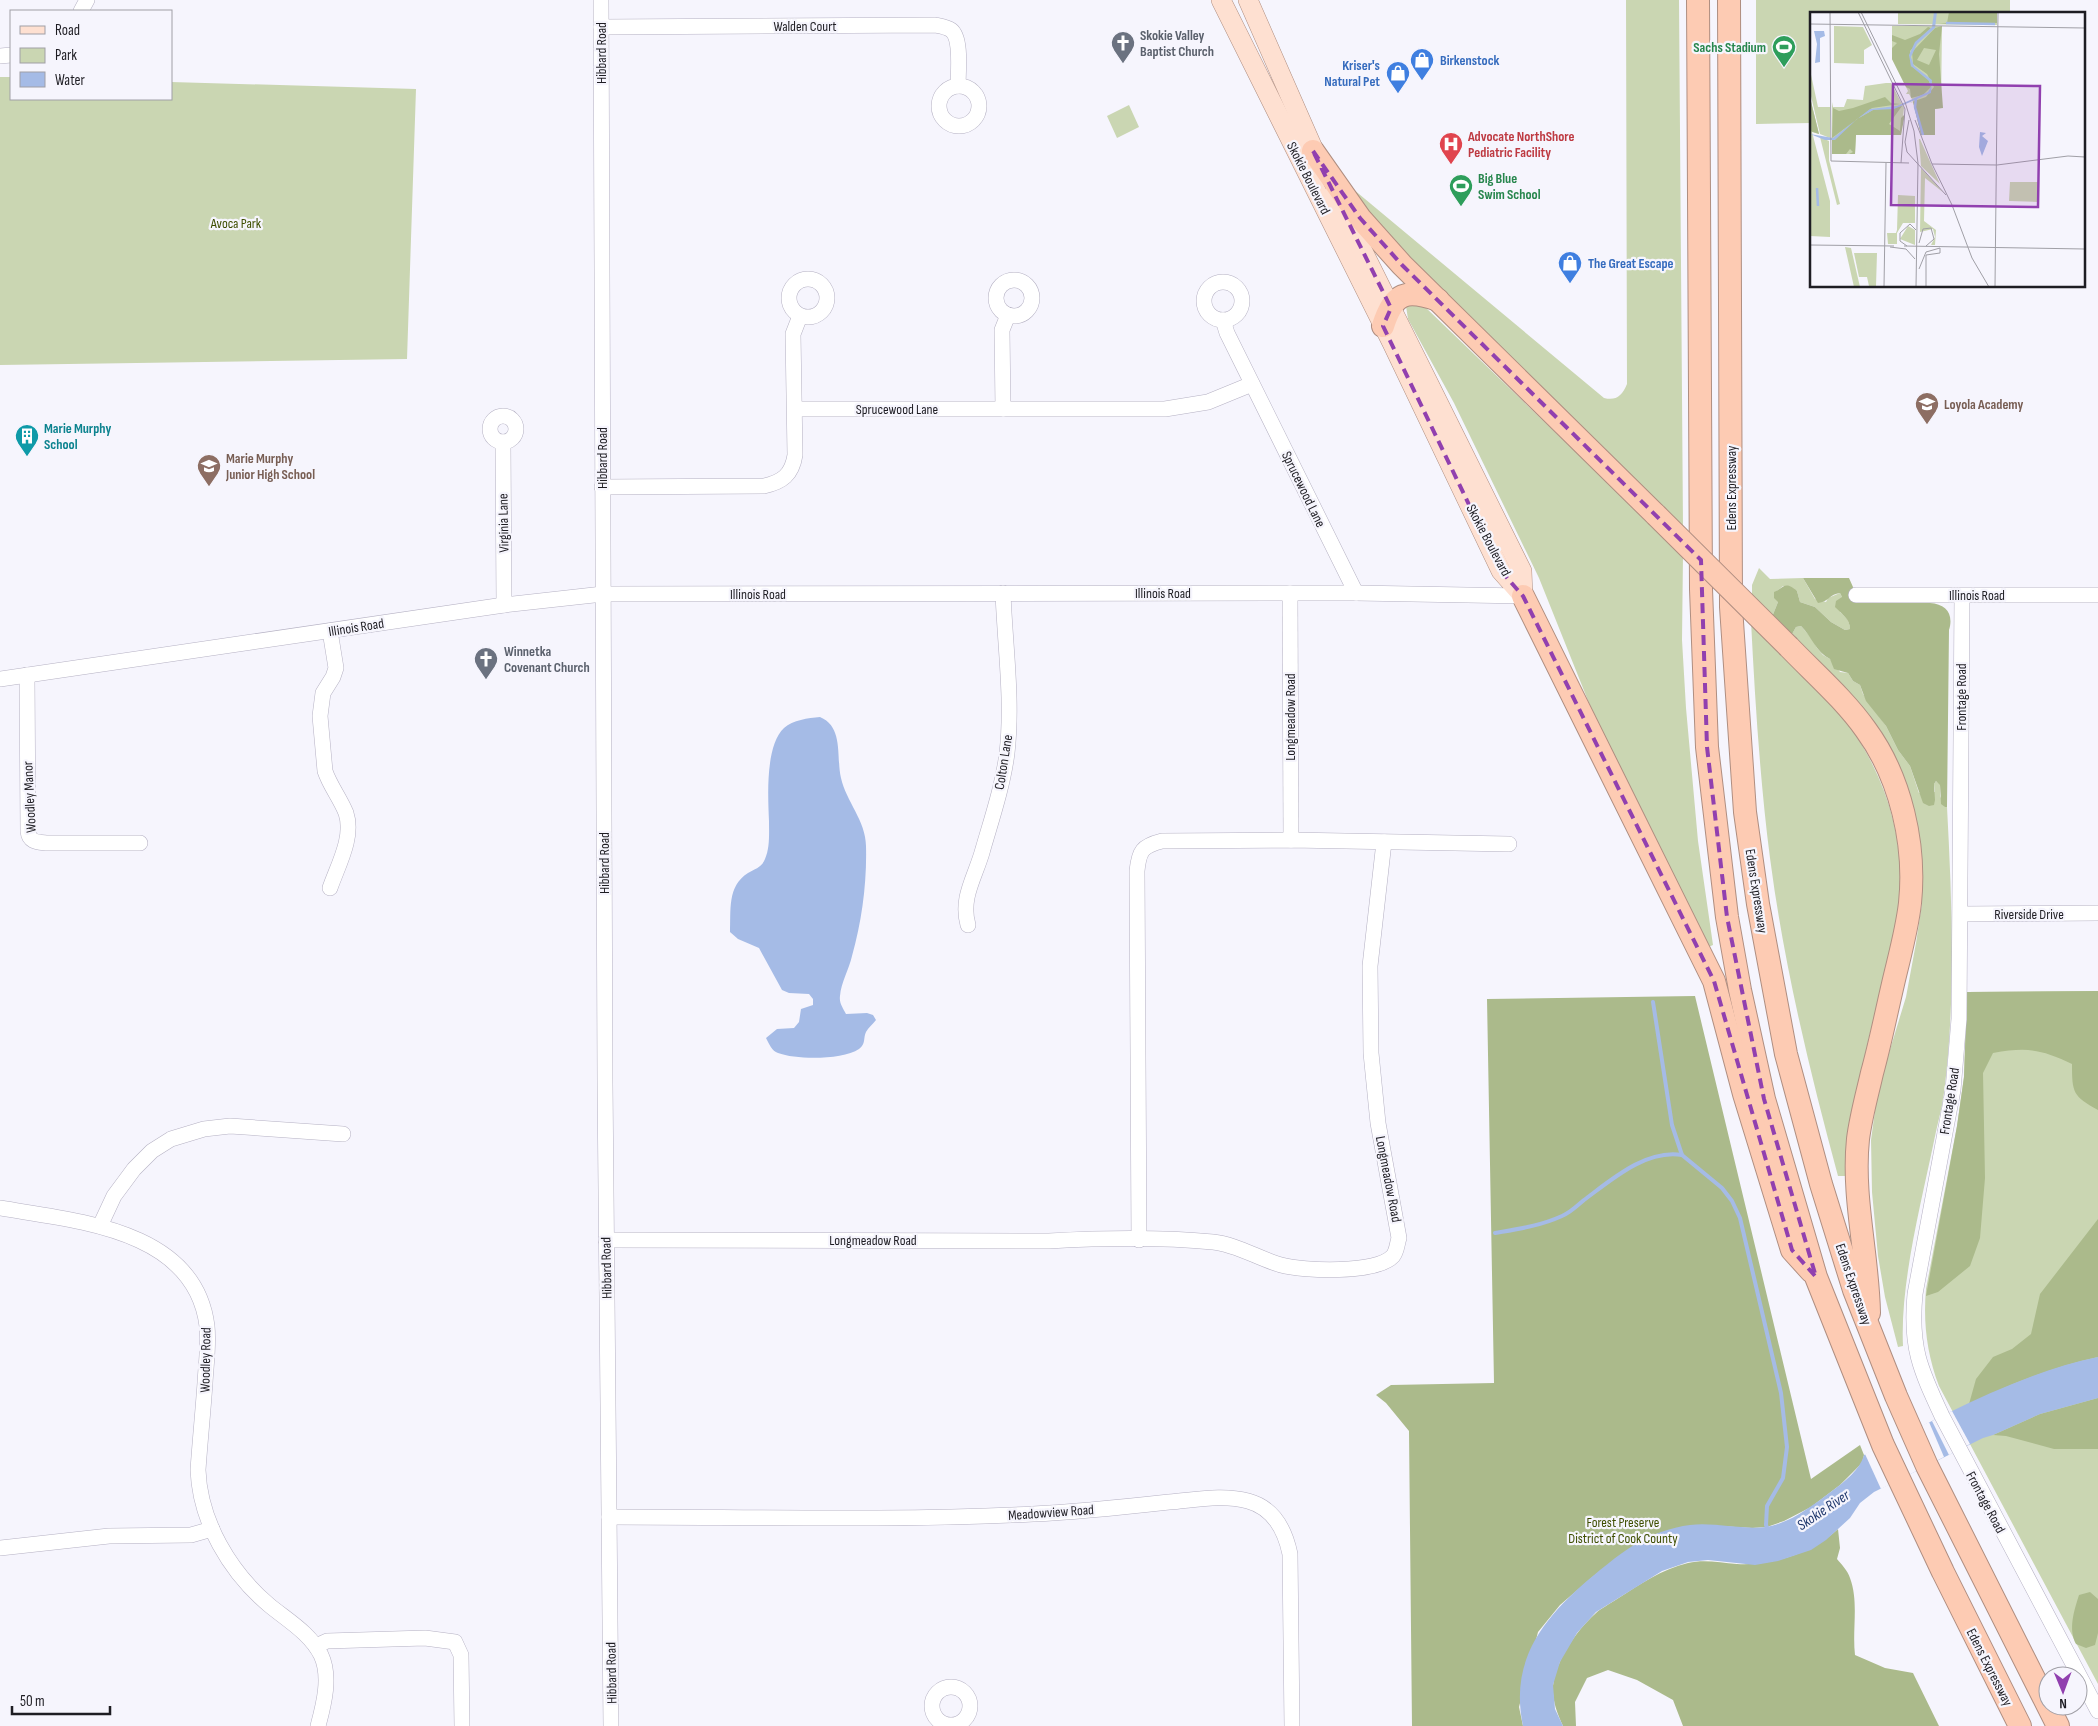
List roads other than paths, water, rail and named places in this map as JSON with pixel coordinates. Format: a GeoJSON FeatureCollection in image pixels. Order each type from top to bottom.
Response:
{"type":"FeatureCollection","features":[{"type":"Feature","properties":{"kind":"highway","name":"Edens Expressway"},"geometry":{"type":"LineString","coordinates":[[1698,0],[1701,589],[1707,747],[1727,917],[1740,990],[1764,1099],[1816,1277],[1883,1445],[2020,1726]]}},
{"type":"Feature","properties":{"kind":"highway","name":"Edens Expressway"},"geometry":{"type":"LineString","coordinates":[[1729,0],[1731,607],[1745,812],[1758,904],[1786,1054],[1821,1184],[1854,1290],[1911,1431],[1926,1466],[2058,1726]]}},
{"type":"Feature","properties":{"kind":"highway"},"geometry":{"type":"LineString","coordinates":[[1313,151],[1360,218],[1402,266],[1439,300],[1656,515],[1849,709],[1867,731],[1892,779],[1911,853],[1910,904],[1872,1074],[1863,1106],[1858,1142],[1861,1233],[1868,1278],[1870,1329]]}},
{"type":"Feature","properties":{"kind":"highway"},"geometry":{"type":"LineString","coordinates":[[1387,317],[1396,300],[1409,294],[1416,293],[1439,300]]}},
{"type":"Feature","properties":{"kind":"highway"},"geometry":{"type":"LineString","coordinates":[[1523,596],[1714,981],[1744,1094],[1792,1250],[1816,1277]]}},
{"type":"Feature","properties":{"kind":"main road","name":"Skokie Boulevard"},"geometry":{"type":"LineString","coordinates":[[1221,0],[1522,571],[1523,596]]}},
{"type":"Feature","properties":{"kind":"main road","name":"Skokie Boulevard"},"geometry":{"type":"LineString","coordinates":[[1248,0],[1387,317]]}},
{"type":"Feature","properties":{"kind":"street","name":"Hibbard Road"},"geometry":{"type":"LineString","coordinates":[[601,0],[606,1240],[611,1726]]}},
{"type":"Feature","properties":{"kind":"street","name":"Walden Court"},"geometry":{"type":"LineString","coordinates":[[601,27],[935,25],[951,30],[956,36],[958,44],[958,86]]}},
{"type":"Feature","properties":{"kind":"street"},"geometry":{"type":"LineString","coordinates":[[1003,409],[1002,330],[1008,315]]}},
{"type":"Feature","properties":{"kind":"street"},"geometry":{"type":"LineString","coordinates":[[602,487],[764,486],[783,480],[790,473],[794,464],[794,334],[800,316]]}},
{"type":"Feature","properties":{"kind":"street","name":"Sprucewood Lane"},"geometry":{"type":"LineString","coordinates":[[1223,320],[1227,333],[1356,593]]}},
{"type":"Feature","properties":{"kind":"street","name":"Sprucewood Lane"},"geometry":{"type":"LineString","coordinates":[[795,409],[1164,409],[1208,402],[1252,384]]}},
{"type":"Feature","properties":{"kind":"street","name":"Virginia Lane"},"geometry":{"type":"LineString","coordinates":[[503,442],[504,605]]}},
{"type":"Feature","properties":{"kind":"street","name":"Colton Lane"},"geometry":{"type":"LineString","coordinates":[[968,925],[965,912],[967,893],[982,854],[1007,754],[1007,676],[1003,593]]}},
{"type":"Feature","properties":{"kind":"street","name":"Longmeadow Road"},"geometry":{"type":"LineString","coordinates":[[1290,593],[1291,840]]}},
{"type":"Feature","properties":{"kind":"street","name":"Illinois Road"},"geometry":{"type":"LineString","coordinates":[[0,679],[504,605],[603,594],[1356,593],[1523,596]]}},
{"type":"Feature","properties":{"kind":"street","name":"Illinois Road"},"geometry":{"type":"LineString","coordinates":[[1856,594],[1962,596],[2098,595]]}},
{"type":"Feature","properties":{"kind":"street","name":"Frontage Road"},"geometry":{"type":"LineString","coordinates":[[1962,596],[1959,1019],[1952,1090],[1912,1320],[1921,1370],[1942,1416],[2098,1711]]}},
{"type":"Feature","properties":{"kind":"street"},"geometry":{"type":"LineString","coordinates":[[330,631],[336,668],[323,693],[321,704],[324,762],[328,780],[345,812],[348,830],[345,847],[330,888]]}},
{"type":"Feature","properties":{"kind":"street","name":"Woodley Manor"},"geometry":{"type":"LineString","coordinates":[[26,675],[28,831],[30,838],[36,842],[46,843],[140,843]]}},
{"type":"Feature","properties":{"kind":"street"},"geometry":{"type":"LineString","coordinates":[[1139,1240],[1137,871],[1142,850],[1147,846],[1162,841],[1291,840],[1509,844]]}},
{"type":"Feature","properties":{"kind":"street","name":"Longmeadow Road"},"geometry":{"type":"LineString","coordinates":[[606,1240],[1139,1240],[1216,1242],[1282,1265],[1304,1269],[1367,1268],[1379,1265],[1394,1255],[1399,1238],[1375,1105],[1370,1006],[1370,966],[1384,842]]}},
{"type":"Feature","properties":{"kind":"street","name":"Riverside Drive"},"geometry":{"type":"LineString","coordinates":[[1961,914],[2098,913]]}},
{"type":"Feature","properties":{"kind":"street"},"geometry":{"type":"LineString","coordinates":[[100,1226],[114,1196],[134,1169],[152,1151],[171,1139],[204,1129],[230,1126],[343,1134]]}},
{"type":"Feature","properties":{"kind":"street","name":"Woodley Road"},"geometry":{"type":"LineString","coordinates":[[0,1208],[100,1226],[129,1236],[166,1256],[181,1269],[198,1293],[207,1326],[208,1343],[198,1470],[199,1487],[212,1529],[236,1570],[252,1590],[300,1629],[316,1646],[321,1655],[326,1670],[326,1685],[318,1726]]}},
{"type":"Feature","properties":{"kind":"street","name":"Meadowview Road"},"geometry":{"type":"LineString","coordinates":[[609,1517],[967,1516],[1066,1512],[1225,1498],[1250,1502],[1261,1506],[1277,1520],[1287,1541],[1290,1554],[1292,1570],[1292,1726]]}},
{"type":"Feature","properties":{"kind":"street"},"geometry":{"type":"LineString","coordinates":[[0,1548],[110,1536],[191,1535],[212,1529]]}},
{"type":"Feature","properties":{"kind":"street"},"geometry":{"type":"LineString","coordinates":[[316,1646],[327,1641],[425,1638],[455,1642],[460,1655],[462,1726]]}},
{"type":"Feature","properties":{"kind":"water"},"geometry":{"type":"Polygon","coordinates":[[[820,717],[828,722],[836,735],[841,778],[863,828],[866,846],[865,887],[861,915],[856,943],[842,986],[840,1001],[846,1014],[867,1013],[873,1015],[876,1020],[866,1032],[864,1043],[859,1049],[851,1053],[831,1057],[807,1058],[776,1052],[766,1038],[777,1029],[794,1028],[799,1022],[801,1009],[813,1005],[813,999],[809,994],[789,993],[782,990],[759,948],[738,939],[730,932],[730,916],[731,899],[736,885],[741,878],[758,868],[764,862],[767,855],[769,835],[769,772],[778,736],[784,728],[796,721],[820,717]]]}},
{"type":"Feature","properties":{"kind":"water","name":"Skokie River"},"geometry":{"type":"Polygon","coordinates":[[[2098,1357],[2098,1398],[2040,1414],[1983,1438],[1874,1492],[1860,1503],[1850,1518],[1826,1540],[1811,1550],[1778,1561],[1755,1565],[1708,1560],[1688,1562],[1662,1571],[1596,1612],[1577,1633],[1560,1662],[1553,1685],[1555,1709],[1563,1726],[1523,1726],[1520,1701],[1522,1678],[1527,1657],[1537,1637],[1564,1602],[1600,1570],[1629,1548],[1652,1535],[1687,1525],[1709,1524],[1757,1528],[1784,1522],[1793,1518],[1842,1484],[1859,1466],[1864,1455],[1950,1412],[2008,1386],[2037,1374],[2098,1357]]]}},
{"type":"Feature","properties":{"kind":"waterway"},"geometry":{"type":"LineString","coordinates":[[1653,1002],[1672,1125],[1682,1155],[1722,1188],[1732,1201],[1740,1218],[1781,1393],[1787,1447],[1783,1478],[1767,1506],[1766,1525],[1768,1530]]}},
{"type":"Feature","properties":{"kind":"waterway"},"geometry":{"type":"LineString","coordinates":[[1495,1233],[1537,1225],[1562,1216],[1617,1175],[1642,1161],[1669,1154],[1682,1155]]}},
{"type":"Feature","properties":{"kind":"place","name":"Skokie Valley Baptist Church"},"geometry":{"type":"Point","coordinates":[1123,64]}},
{"type":"Feature","properties":{"kind":"place","name":"Sachs Stadium"},"geometry":{"type":"Point","coordinates":[1784,68]}},
{"type":"Feature","properties":{"kind":"place","name":"Birkenstock"},"geometry":{"type":"Point","coordinates":[1422,81]}},
{"type":"Feature","properties":{"kind":"place","name":"Kriser's Natural Pet"},"geometry":{"type":"Point","coordinates":[1398,94]}},
{"type":"Feature","properties":{"kind":"place","name":"Advocate NorthShore Pediatric Facility"},"geometry":{"type":"Point","coordinates":[1451,165]}},
{"type":"Feature","properties":{"kind":"place","name":"Big Blue Swim School"},"geometry":{"type":"Point","coordinates":[1461,207]}},
{"type":"Feature","properties":{"kind":"place","name":"The Great Escape"},"geometry":{"type":"Point","coordinates":[1570,284]}},
{"type":"Feature","properties":{"kind":"place","name":"Loyola Academy"},"geometry":{"type":"Point","coordinates":[1927,425]}},
{"type":"Feature","properties":{"kind":"place","name":"Marie Murphy School"},"geometry":{"type":"Point","coordinates":[27,457]}},
{"type":"Feature","properties":{"kind":"place","name":"Marie Murphy Junior High School"},"geometry":{"type":"Point","coordinates":[209,487]}},
{"type":"Feature","properties":{"kind":"place","name":"Winnetka Covenant Church"},"geometry":{"type":"Point","coordinates":[486,680]}},
{"type":"Feature","properties":{"kind":"park label","name":"Avoca Park"},"geometry":{"type":"Point","coordinates":[236,223]}},
{"type":"Feature","properties":{"kind":"park label","name":"Forest Preserve District of Cook County"},"geometry":{"type":"Point","coordinates":[1623,1530]}}]}
